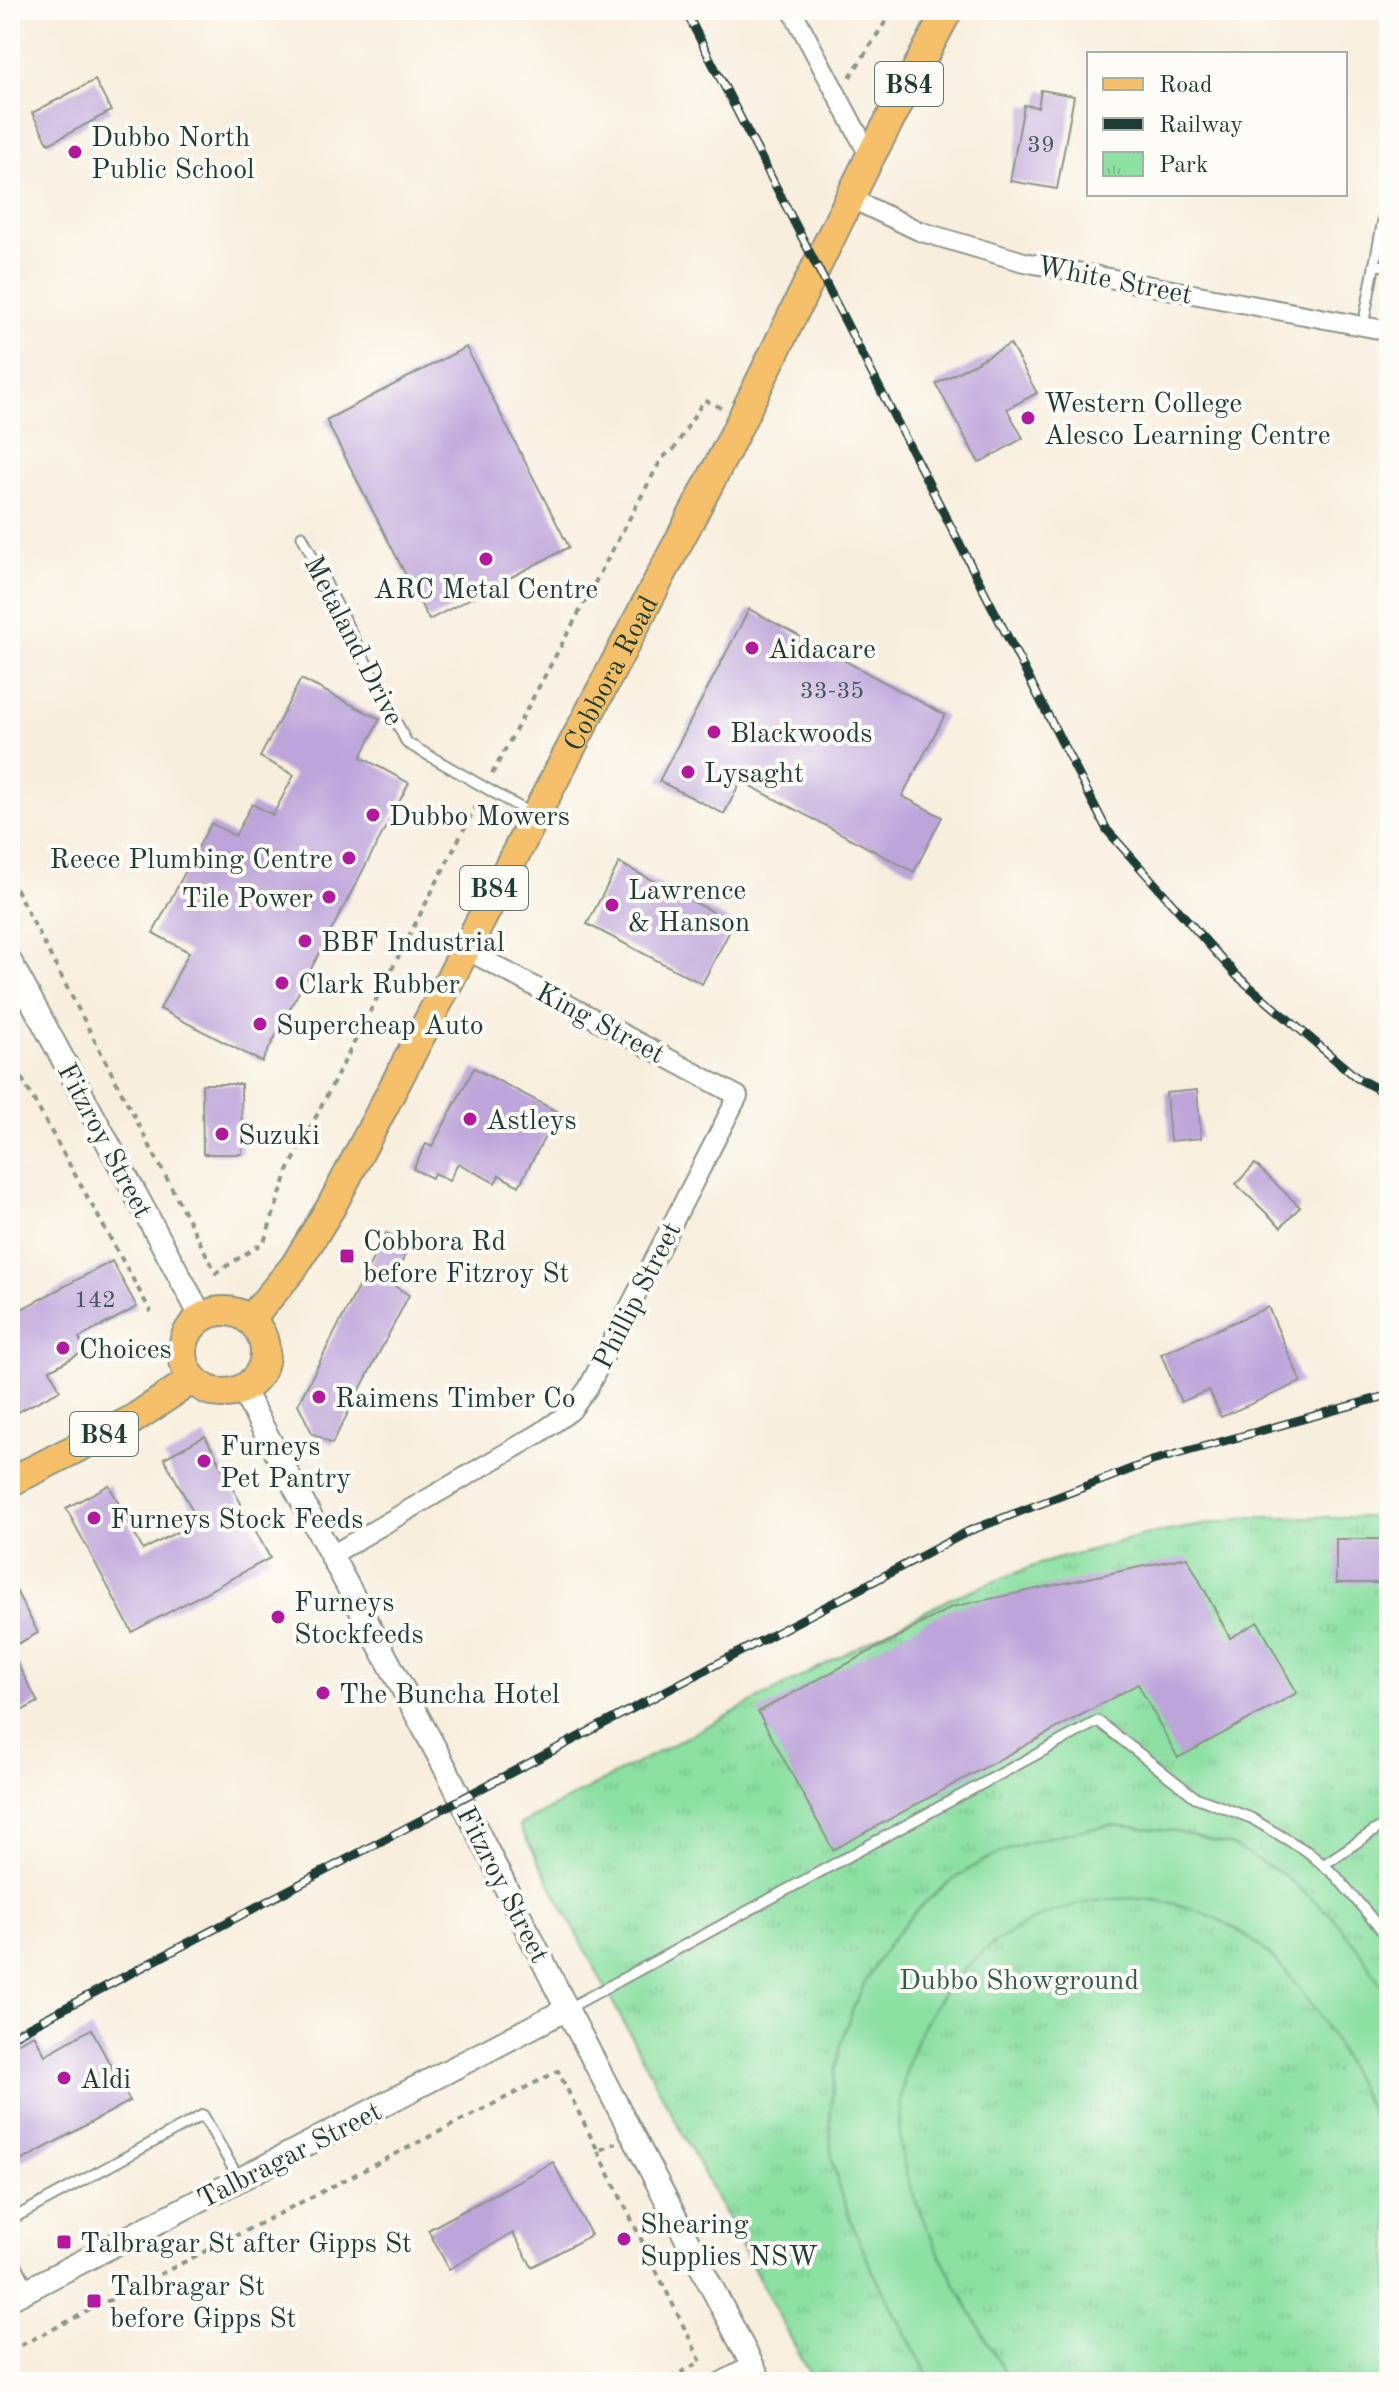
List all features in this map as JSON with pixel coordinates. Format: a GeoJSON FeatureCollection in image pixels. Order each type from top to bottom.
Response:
{"type":"FeatureCollection","features":[{"type":"Feature","properties":{"kind":"main road","name":"Cobbora Road"},"geometry":{"type":"LineString","coordinates":[[250,1320],[294,1267],[331,1207],[463,948],[743,417],[870,157],[948,10]]}},
{"type":"Feature","properties":{"kind":"main road"},"geometry":{"type":"LineString","coordinates":[[226,1312],[250,1320],[259,1330],[265,1357],[261,1370],[242,1389],[215,1392],[193,1379],[187,1369],[184,1347],[193,1326],[202,1318],[226,1312]]}},
{"type":"Feature","properties":{"kind":"main road","name":"B84"},"geometry":{"type":"LineString","coordinates":[[10,1482],[132,1420],[193,1379]]}},
{"type":"Feature","properties":{"kind":"street"},"geometry":{"type":"LineString","coordinates":[[792,10],[870,157]]}},
{"type":"Feature","properties":{"kind":"street","name":"White Street"},"geometry":{"type":"LineString","coordinates":[[850,198],[919,231],[1024,262],[1389,331]]}},
{"type":"Feature","properties":{"kind":"street","name":"King Street"},"geometry":{"type":"LineString","coordinates":[[463,948],[738,1096]]}},
{"type":"Feature","properties":{"kind":"street","name":"Fitzroy Street"},"geometry":{"type":"LineString","coordinates":[[10,961],[202,1318]]}},
{"type":"Feature","properties":{"kind":"street","name":"Phillip Street"},"geometry":{"type":"LineString","coordinates":[[330,1556],[540,1433],[571,1411],[588,1388],[738,1096]]}},
{"type":"Feature","properties":{"kind":"street","name":"Fitzroy Street"},"geometry":{"type":"LineString","coordinates":[[242,1389],[448,1773],[757,2374]]}},
{"type":"Feature","properties":{"kind":"street","name":"Talbragar Street"},"geometry":{"type":"LineString","coordinates":[[19,2294],[567,2009]]}},
{"type":"Feature","properties":{"kind":"street"},"geometry":{"type":"LineString","coordinates":[[721,2382],[757,2374]]}},
{"type":"Feature","properties":{"kind":"lane"},"geometry":{"type":"LineString","coordinates":[[1363,326],[1389,188]]}},
{"type":"Feature","properties":{"kind":"lane"},"geometry":{"type":"LineString","coordinates":[[1374,265],[1389,266]]}},
{"type":"Feature","properties":{"kind":"lane","name":"Metaland Drive"},"geometry":{"type":"LineString","coordinates":[[302,536],[407,743],[533,815]]}},
{"type":"Feature","properties":{"kind":"lane"},"geometry":{"type":"LineString","coordinates":[[567,2009],[1098,1721],[1183,1790],[1281,1834],[1323,1865],[1366,1909],[1389,1939]]}},
{"type":"Feature","properties":{"kind":"lane"},"geometry":{"type":"LineString","coordinates":[[1323,1865],[1377,1829],[1389,1828]]}},
{"type":"Feature","properties":{"kind":"lane"},"geometry":{"type":"LineString","coordinates":[[10,2220],[203,2115],[240,2180]]}},
{"type":"Feature","properties":{"kind":"lane"},"geometry":{"type":"LineString","coordinates":[[10,2251],[19,2294]]}},
{"type":"Feature","properties":{"kind":"path"},"geometry":{"type":"LineString","coordinates":[[837,95],[893,10]]}},
{"type":"Feature","properties":{"kind":"path"},"geometry":{"type":"LineString","coordinates":[[10,878],[216,1273],[264,1242],[288,1171],[485,788],[662,458],[674,449],[704,400],[743,417]]}},
{"type":"Feature","properties":{"kind":"path"},"geometry":{"type":"LineString","coordinates":[[10,1057],[151,1312]]}},
{"type":"Feature","properties":{"kind":"path"},"geometry":{"type":"LineString","coordinates":[[10,2351],[558,2071],[701,2362],[662,2382]]}},
{"type":"Feature","properties":{"kind":"path"},"geometry":{"type":"LineString","coordinates":[[598,2151],[633,2136]]}},
{"type":"Feature","properties":{"kind":"green space","name":"Dubbo Showground"},"geometry":{"type":"Polygon","coordinates":[[[1252,1517],[1389,1517],[1389,2382],[814,2382],[519,1825],[951,1598],[1039,1564],[1144,1535],[1252,1517]]]}},
{"type":"Feature","properties":{"kind":"green space"},"geometry":{"type":"Polygon","coordinates":[[[1112,1825],[1175,1831],[1233,1846],[1285,1876],[1331,1915],[1362,1954],[1389,1999],[1389,2147],[1346,2062],[1313,2007],[1273,1958],[1249,1938],[1189,1908],[1127,1899],[1066,1908],[1010,1933],[962,1971],[925,2022],[904,2081],[901,2147],[916,2202],[946,2266],[1010,2382],[932,2382],[864,2251],[834,2167],[830,2138],[832,2098],[839,2053],[850,2018],[864,1985],[903,1925],[957,1877],[989,1858],[1018,1846],[1112,1825]]]}},
{"type":"Feature","properties":{"kind":"building"},"geometry":{"type":"Polygon","coordinates":[[[95,80],[111,111],[49,144],[32,113],[95,80]]]}},
{"type":"Feature","properties":{"kind":"building"},"geometry":{"type":"Polygon","coordinates":[[[1041,90],[1074,96],[1057,189],[1010,181],[1024,105],[1038,107],[1041,90]]]}},
{"type":"Feature","properties":{"kind":"building"},"geometry":{"type":"Polygon","coordinates":[[[1010,344],[1037,393],[1007,409],[1023,438],[979,463],[936,384],[1010,344]]]}},
{"type":"Feature","properties":{"kind":"building"},"geometry":{"type":"Polygon","coordinates":[[[466,347],[569,547],[429,620],[326,420],[466,347]]]}},
{"type":"Feature","properties":{"kind":"building"},"geometry":{"type":"Polygon","coordinates":[[[749,609],[945,715],[902,796],[942,817],[914,872],[741,781],[724,814],[659,781],[749,609]]]}},
{"type":"Feature","properties":{"kind":"building"},"geometry":{"type":"Polygon","coordinates":[[[301,679],[380,719],[361,757],[409,783],[262,1062],[160,1009],[189,952],[153,933],[211,823],[235,836],[252,804],[273,815],[294,775],[260,757],[301,679]]]}},
{"type":"Feature","properties":{"kind":"building"},"geometry":{"type":"Polygon","coordinates":[[[619,863],[734,923],[702,984],[587,924],[619,863]]]}},
{"type":"Feature","properties":{"kind":"building"},"geometry":{"type":"Polygon","coordinates":[[[474,1068],[558,1112],[519,1186],[499,1175],[495,1183],[458,1163],[449,1181],[434,1173],[432,1178],[413,1169],[426,1144],[432,1147],[474,1068]]]}},
{"type":"Feature","properties":{"kind":"building"},"geometry":{"type":"Polygon","coordinates":[[[202,1084],[241,1084],[242,1154],[203,1154],[202,1084]]]}},
{"type":"Feature","properties":{"kind":"building"},"geometry":{"type":"Polygon","coordinates":[[[1197,1090],[1201,1138],[1170,1141],[1166,1093],[1197,1090]]]}},
{"type":"Feature","properties":{"kind":"building"},"geometry":{"type":"Polygon","coordinates":[[[1255,1164],[1300,1207],[1281,1227],[1236,1184],[1255,1164]]]}},
{"type":"Feature","properties":{"kind":"building"},"geometry":{"type":"Polygon","coordinates":[[[386,1233],[410,1241],[393,1285],[409,1295],[332,1444],[312,1433],[298,1404],[386,1233]]]}},
{"type":"Feature","properties":{"kind":"building"},"geometry":{"type":"Polygon","coordinates":[[[112,1261],[137,1307],[79,1338],[85,1351],[50,1370],[60,1390],[10,1416],[10,1315],[112,1261]]]}},
{"type":"Feature","properties":{"kind":"building"},"geometry":{"type":"Polygon","coordinates":[[[1268,1307],[1301,1382],[1221,1417],[1209,1390],[1181,1402],[1161,1354],[1268,1307]]]}},
{"type":"Feature","properties":{"kind":"building"},"geometry":{"type":"Polygon","coordinates":[[[205,1436],[270,1558],[132,1632],[66,1508],[109,1485],[143,1550],[198,1521],[164,1458],[205,1436]]]}},
{"type":"Feature","properties":{"kind":"building"},"geometry":{"type":"Polygon","coordinates":[[[1336,1539],[1389,1539],[1389,1583],[1336,1583],[1336,1539]]]}},
{"type":"Feature","properties":{"kind":"building"},"geometry":{"type":"Polygon","coordinates":[[[1187,1557],[1230,1638],[1258,1622],[1297,1693],[1178,1758],[1138,1684],[833,1850],[758,1712],[952,1607],[1187,1557]]]}},
{"type":"Feature","properties":{"kind":"building"},"geometry":{"type":"Polygon","coordinates":[[[10,1579],[38,1633],[10,1648],[10,1579]]]}},
{"type":"Feature","properties":{"kind":"building"},"geometry":{"type":"Polygon","coordinates":[[[10,1650],[38,1702],[10,1717],[10,1650]]]}},
{"type":"Feature","properties":{"kind":"building","name":"Aldi"},"geometry":{"type":"Polygon","coordinates":[[[91,2029],[130,2101],[10,2167],[10,2046],[34,2034],[45,2055],[91,2029]]]}},
{"type":"Feature","properties":{"kind":"building"},"geometry":{"type":"Polygon","coordinates":[[[553,2162],[591,2235],[532,2267],[513,2233],[449,2269],[428,2230],[553,2162]]]}},
{"type":"Feature","properties":{"kind":"railway"},"geometry":{"type":"LineString","coordinates":[[685,10],[1107,830],[1236,975],[1357,1078],[1389,1095]]}},
{"type":"Feature","properties":{"kind":"railway"},"geometry":{"type":"LineString","coordinates":[[10,2037],[969,1531],[1152,1461],[1389,1395]]}},
{"type":"Feature","properties":{"kind":"place","name":"Dubbo North Public School"},"geometry":{"type":"Point","coordinates":[75,152]}},
{"type":"Feature","properties":{"kind":"place","name":"Western College Alesco Learning Centre"},"geometry":{"type":"Point","coordinates":[1028,418]}},
{"type":"Feature","properties":{"kind":"place","name":"ARC Metal Centre"},"geometry":{"type":"Point","coordinates":[486,559]}},
{"type":"Feature","properties":{"kind":"place","name":"Aidacare"},"geometry":{"type":"Point","coordinates":[752,648]}},
{"type":"Feature","properties":{"kind":"place","name":"Blackwoods"},"geometry":{"type":"Point","coordinates":[714,732]}},
{"type":"Feature","properties":{"kind":"place","name":"Lysaght"},"geometry":{"type":"Point","coordinates":[688,772]}},
{"type":"Feature","properties":{"kind":"place","name":"Dubbo Mowers"},"geometry":{"type":"Point","coordinates":[373,815]}},
{"type":"Feature","properties":{"kind":"place","name":"Reece Plumbing Centre"},"geometry":{"type":"Point","coordinates":[349,858]}},
{"type":"Feature","properties":{"kind":"place","name":"Tile Power"},"geometry":{"type":"Point","coordinates":[329,897]}},
{"type":"Feature","properties":{"kind":"place","name":"Lawrence & Hanson"},"geometry":{"type":"Point","coordinates":[612,905]}},
{"type":"Feature","properties":{"kind":"place","name":"BBF Industrial"},"geometry":{"type":"Point","coordinates":[305,941]}},
{"type":"Feature","properties":{"kind":"place","name":"Clark Rubber"},"geometry":{"type":"Point","coordinates":[282,983]}},
{"type":"Feature","properties":{"kind":"place","name":"Supercheap Auto"},"geometry":{"type":"Point","coordinates":[260,1024]}},
{"type":"Feature","properties":{"kind":"place","name":"Astleys"},"geometry":{"type":"Point","coordinates":[470,1119]}},
{"type":"Feature","properties":{"kind":"place","name":"Suzuki"},"geometry":{"type":"Point","coordinates":[222,1134]}},
{"type":"Feature","properties":{"kind":"place","name":"Cobbora Rd before Fitzroy St"},"geometry":{"type":"Point","coordinates":[347,1256]}},
{"type":"Feature","properties":{"kind":"place","name":"Choices"},"geometry":{"type":"Point","coordinates":[63,1348]}},
{"type":"Feature","properties":{"kind":"place","name":"Raimens Timber Co"},"geometry":{"type":"Point","coordinates":[319,1397]}},
{"type":"Feature","properties":{"kind":"place","name":"Furneys Pet Pantry"},"geometry":{"type":"Point","coordinates":[204,1461]}},
{"type":"Feature","properties":{"kind":"place","name":"Furneys Stock Feeds"},"geometry":{"type":"Point","coordinates":[94,1518]}},
{"type":"Feature","properties":{"kind":"place","name":"Furneys Stockfeeds"},"geometry":{"type":"Point","coordinates":[278,1617]}},
{"type":"Feature","properties":{"kind":"place","name":"The Buncha Hotel"},"geometry":{"type":"Point","coordinates":[323,1693]}},
{"type":"Feature","properties":{"kind":"place","name":"Aldi"},"geometry":{"type":"Point","coordinates":[64,2078]}},
{"type":"Feature","properties":{"kind":"place","name":"Shearing Supplies NSW"},"geometry":{"type":"Point","coordinates":[624,2239]}},
{"type":"Feature","properties":{"kind":"place","name":"Talbragar St after Gipps St"},"geometry":{"type":"Point","coordinates":[64,2242]}},
{"type":"Feature","properties":{"kind":"place","name":"Talbragar St before Gipps St"},"geometry":{"type":"Point","coordinates":[94,2301]}}]}
